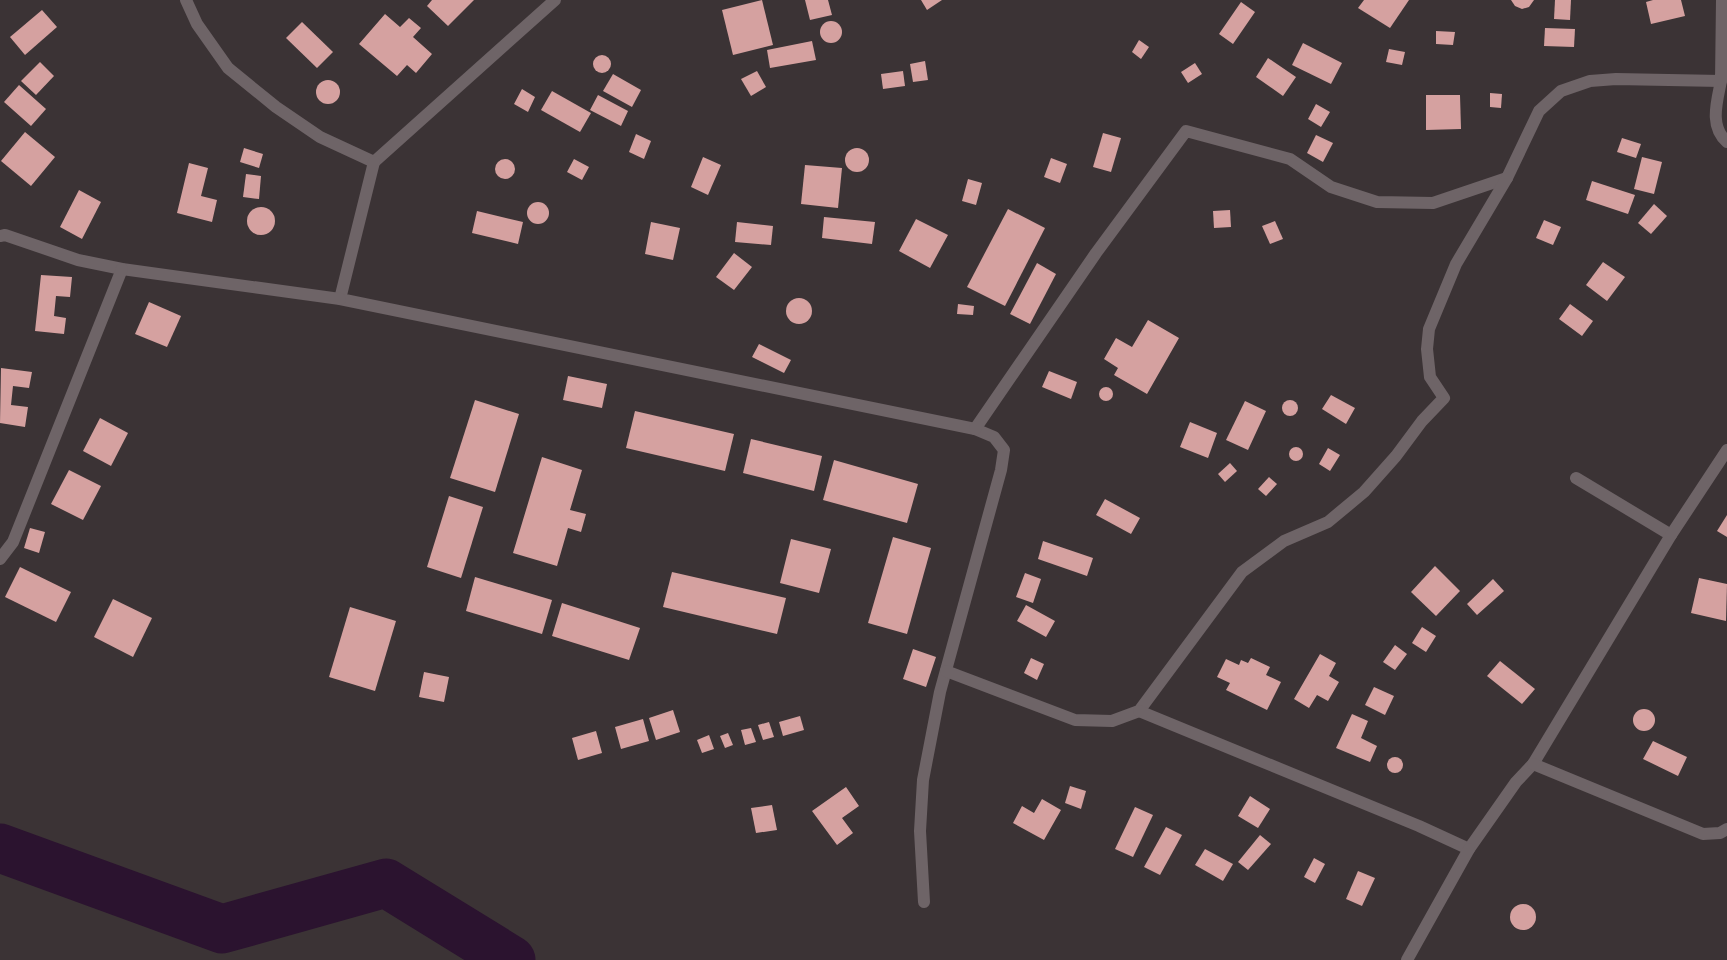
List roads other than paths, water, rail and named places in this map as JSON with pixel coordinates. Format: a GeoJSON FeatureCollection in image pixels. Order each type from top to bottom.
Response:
{"type":"FeatureCollection","features":[{"type":"Feature","properties":{"kind":"street"},"geometry":{"type":"LineString","coordinates":[[186,0],[197,24],[228,68],[276,107],[320,137],[374,162]]}},
{"type":"Feature","properties":{"kind":"street"},"geometry":{"type":"LineString","coordinates":[[340,299],[374,162],[555,0]]}},
{"type":"Feature","properties":{"kind":"street"},"geometry":{"type":"LineString","coordinates":[[1722,0],[1722,81],[1716,122],[1720,136],[1727,142]]}},
{"type":"Feature","properties":{"kind":"street"},"geometry":{"type":"LineString","coordinates":[[946,671],[1075,720],[1112,721],[1139,711],[1242,572],[1284,541],[1328,522],[1364,492],[1396,456],[1422,421],[1444,398],[1430,377],[1427,349],[1429,329],[1456,264],[1507,178],[1538,112],[1561,91],[1590,81],[1616,79],[1722,81]]}},
{"type":"Feature","properties":{"kind":"street"},"geometry":{"type":"LineString","coordinates":[[975,428],[1096,253],[1186,131],[1290,159],[1331,187],[1377,202],[1433,202],[1507,178]]}},
{"type":"Feature","properties":{"kind":"street"},"geometry":{"type":"LineString","coordinates":[[0,236],[5,235],[78,260],[122,269],[340,299],[975,428],[994,438],[1004,450],[1001,470],[940,692],[923,780],[920,831],[924,902]]}},
{"type":"Feature","properties":{"kind":"street"},"geometry":{"type":"LineString","coordinates":[[0,559],[13,542],[122,269]]}},
{"type":"Feature","properties":{"kind":"street"},"geometry":{"type":"LineString","coordinates":[[1407,960],[1469,849],[1516,782],[1533,764],[1671,535],[1727,450]]}},
{"type":"Feature","properties":{"kind":"street"},"geometry":{"type":"LineString","coordinates":[[1576,478],[1671,535]]}},
{"type":"Feature","properties":{"kind":"street"},"geometry":{"type":"LineString","coordinates":[[1139,711],[1418,826],[1469,849]]}},
{"type":"Feature","properties":{"kind":"street"},"geometry":{"type":"LineString","coordinates":[[1533,764],[1703,834],[1720,833],[1727,829]]}},
{"type":"Feature","properties":{"kind":"waterway"},"geometry":{"type":"LineString","coordinates":[[0,848],[222,929],[386,883],[511,960]]}}]}
